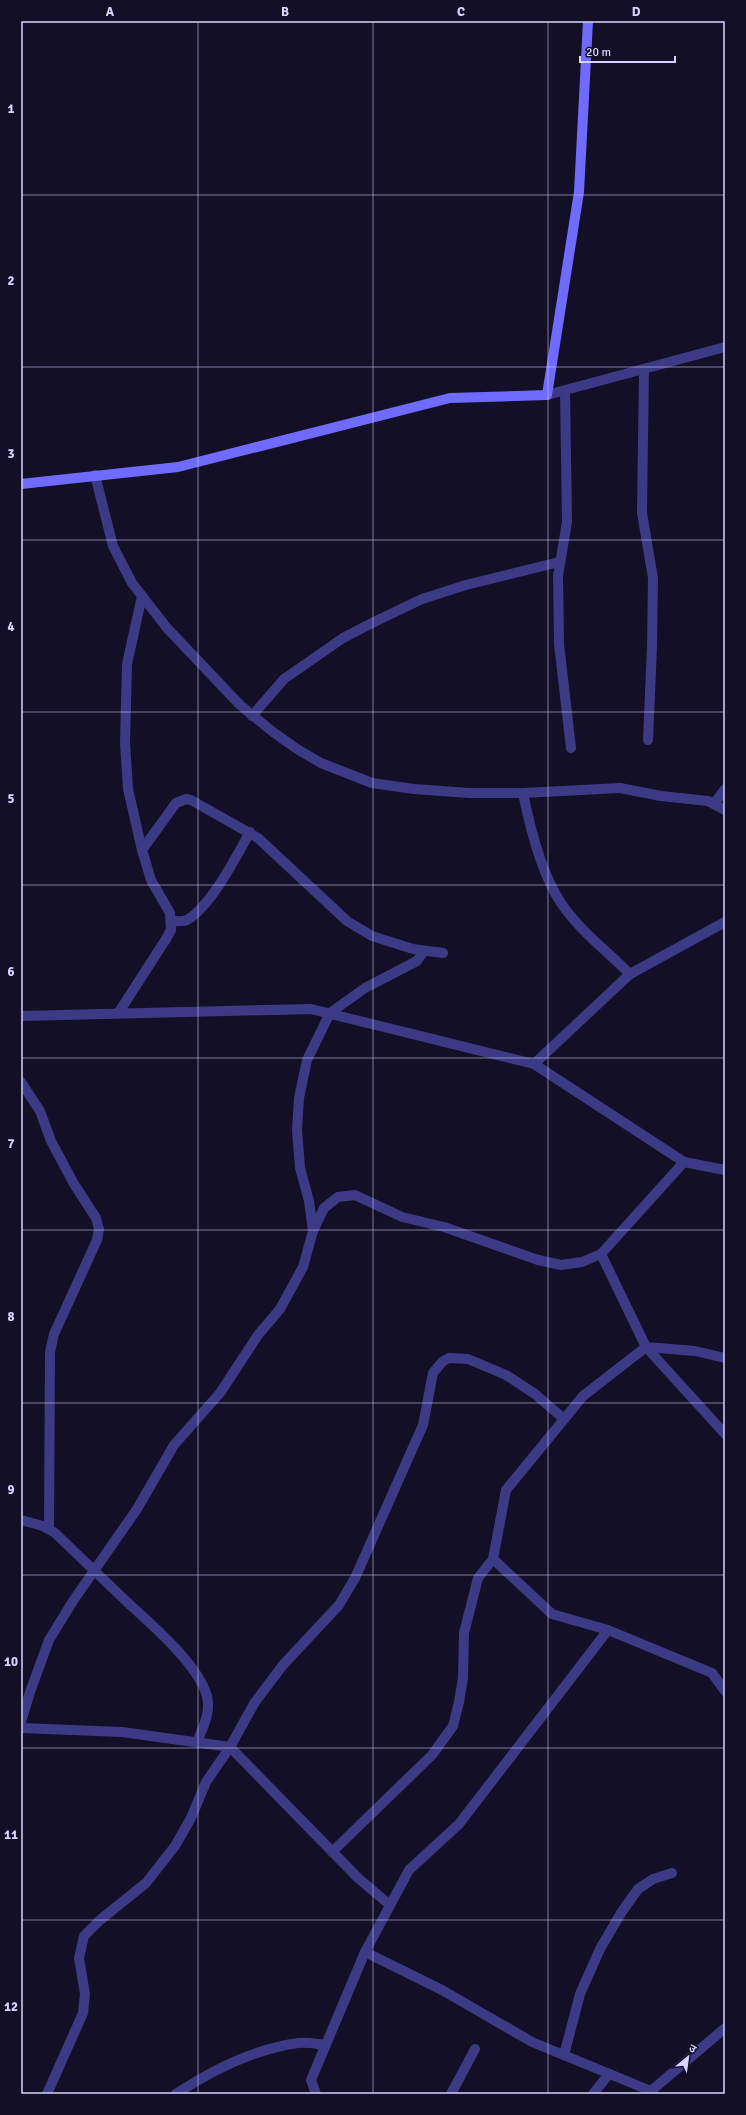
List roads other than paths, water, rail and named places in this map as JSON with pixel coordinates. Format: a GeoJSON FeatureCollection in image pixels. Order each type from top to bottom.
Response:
{"type":"FeatureCollection","features":[{"type":"Feature","properties":{"kind":"street"},"geometry":{"type":"LineString","coordinates":[[547,395],[579,192],[588,21]]}},
{"type":"Feature","properties":{"kind":"street"},"geometry":{"type":"LineString","coordinates":[[21,484],[178,467],[450,398],[547,395],[725,347]]}},
{"type":"Feature","properties":{"kind":"street"},"geometry":{"type":"LineString","coordinates":[[644,369],[642,513],[653,578],[648,740]]}},
{"type":"Feature","properties":{"kind":"street"},"geometry":{"type":"LineString","coordinates":[[565,391],[567,522],[559,562],[559,644],[571,748]]}},
{"type":"Feature","properties":{"kind":"street"},"geometry":{"type":"LineString","coordinates":[[95,476],[113,546],[132,583],[167,628],[252,716],[297,749],[321,763],[372,783],[469,793],[523,793],[620,788],[661,796],[708,801],[725,810]]}},
{"type":"Feature","properties":{"kind":"street"},"geometry":{"type":"LineString","coordinates":[[252,716],[284,679],[343,638],[376,621],[430,596],[466,585],[559,562]]}},
{"type":"Feature","properties":{"kind":"street"},"geometry":{"type":"LineString","coordinates":[[119,1012],[166,939],[171,930],[172,921],[170,913],[151,880],[142,850],[128,789],[125,708],[128,664],[142,596]]}},
{"type":"Feature","properties":{"kind":"street"},"geometry":{"type":"LineString","coordinates":[[714,804],[725,789]]}},
{"type":"Feature","properties":{"kind":"street"},"geometry":{"type":"LineString","coordinates":[[523,793],[529,822],[538,849],[550,881],[561,903],[576,921],[630,974]]}},
{"type":"Feature","properties":{"kind":"street"},"geometry":{"type":"LineString","coordinates":[[142,850],[176,803],[186,799],[202,805],[250,832],[295,871],[346,920],[372,936],[413,949],[443,954]]}},
{"type":"Feature","properties":{"kind":"street"},"geometry":{"type":"LineString","coordinates":[[172,921],[186,921],[207,900],[228,870],[250,832]]}},
{"type":"Feature","properties":{"kind":"street"},"geometry":{"type":"LineString","coordinates":[[534,1064],[630,974],[725,922]]}},
{"type":"Feature","properties":{"kind":"street"},"geometry":{"type":"LineString","coordinates":[[313,1232],[309,1201],[300,1168],[296,1130],[299,1098],[307,1060],[330,1013],[365,988],[417,961],[424,951]]}},
{"type":"Feature","properties":{"kind":"street"},"geometry":{"type":"LineString","coordinates":[[21,1016],[119,1012],[311,1009],[330,1013],[534,1064],[684,1162],[725,1170]]}},
{"type":"Feature","properties":{"kind":"street"},"geometry":{"type":"LineString","coordinates":[[21,1082],[40,1111],[52,1141],[74,1184],[91,1207],[99,1229],[98,1240],[54,1334],[50,1352],[49,1529]]}},
{"type":"Feature","properties":{"kind":"street"},"geometry":{"type":"LineString","coordinates":[[21,1722],[49,1640],[73,1602],[137,1509],[174,1445],[220,1393],[258,1335],[280,1309],[303,1267],[313,1232],[324,1208],[338,1197],[355,1196],[402,1216],[444,1227],[538,1260],[561,1266],[582,1262],[601,1254],[684,1162]]}},
{"type":"Feature","properties":{"kind":"street"},"geometry":{"type":"LineString","coordinates":[[601,1254],[646,1348],[725,1434]]}},
{"type":"Feature","properties":{"kind":"street"},"geometry":{"type":"LineString","coordinates":[[332,1852],[432,1755],[453,1726],[462,1684],[464,1633],[478,1578],[493,1559],[506,1490],[583,1396],[646,1348],[695,1351],[725,1358]]}},
{"type":"Feature","properties":{"kind":"street"},"geometry":{"type":"LineString","coordinates":[[47,2094],[83,2013],[86,1994],[79,1958],[84,1936],[100,1920],[146,1883],[175,1846],[191,1818],[206,1782],[230,1747],[255,1702],[284,1665],[339,1605],[355,1578],[423,1425],[433,1373],[442,1362],[449,1358],[468,1360],[506,1375],[535,1394],[564,1419]]}},
{"type":"Feature","properties":{"kind":"street"},"geometry":{"type":"LineString","coordinates":[[21,1520],[49,1529],[163,1636],[193,1670],[203,1685],[207,1698],[208,1716],[196,1742]]}},
{"type":"Feature","properties":{"kind":"street"},"geometry":{"type":"LineString","coordinates":[[493,1559],[552,1614],[608,1630],[712,1673],[725,1691]]}},
{"type":"Feature","properties":{"kind":"street"},"geometry":{"type":"LineString","coordinates":[[316,2094],[311,2080],[365,1952],[409,1870],[459,1824],[608,1630]]}},
{"type":"Feature","properties":{"kind":"street"},"geometry":{"type":"LineString","coordinates":[[21,1728],[122,1732],[230,1747],[358,1878],[390,1905]]}},
{"type":"Feature","properties":{"kind":"street"},"geometry":{"type":"LineString","coordinates":[[564,2055],[580,1994],[600,1949],[638,1889],[653,1879],[672,1873]]}},
{"type":"Feature","properties":{"kind":"street"},"geometry":{"type":"LineString","coordinates":[[365,1952],[442,1990],[532,2042],[651,2091],[725,2028]]}},
{"type":"Feature","properties":{"kind":"street"},"geometry":{"type":"LineString","coordinates":[[176,2094],[247,2057],[279,2047],[300,2043],[326,2045]]}},
{"type":"Feature","properties":{"kind":"street"},"geometry":{"type":"LineString","coordinates":[[451,2094],[476,2049]]}},
{"type":"Feature","properties":{"kind":"street"},"geometry":{"type":"LineString","coordinates":[[593,2094],[609,2074]]}}]}
